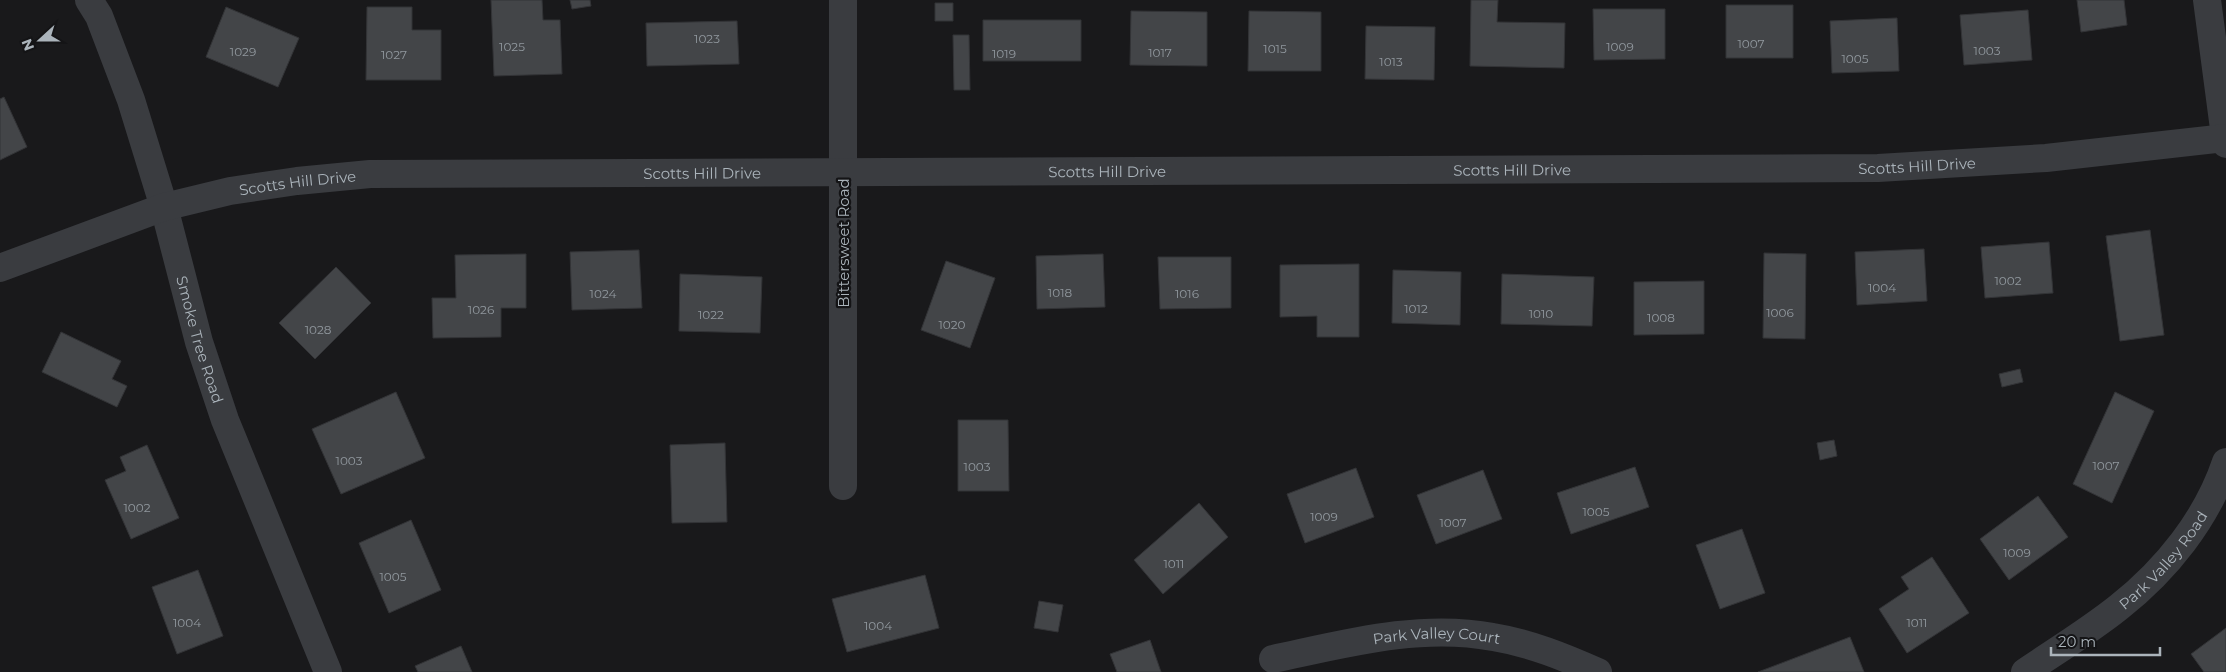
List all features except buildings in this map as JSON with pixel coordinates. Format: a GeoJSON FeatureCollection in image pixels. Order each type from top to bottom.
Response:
{"type":"FeatureCollection","features":[{"type":"Feature","properties":{"kind":"street","name":"Smoke Tree Road"},"geometry":{"type":"LineString","coordinates":[[89,0],[99,16],[131,100],[164,207],[199,342],[225,420],[328,672]]}},
{"type":"Feature","properties":{"kind":"street","name":"Bittersweet Road"},"geometry":{"type":"LineString","coordinates":[[843,0],[843,486]]}},
{"type":"Feature","properties":{"kind":"street"},"geometry":{"type":"LineString","coordinates":[[2207,0],[2226,140]]}},
{"type":"Feature","properties":{"kind":"street","name":"Scotts Hill Drive"},"geometry":{"type":"LineString","coordinates":[[0,268],[164,207],[230,191],[297,180],[370,174],[1878,168],[2046,158],[2226,140]]}},
{"type":"Feature","properties":{"kind":"street","name":"Park Valley Road"},"geometry":{"type":"LineString","coordinates":[[2025,672],[2120,607],[2157,571],[2196,526],[2226,462]]}},
{"type":"Feature","properties":{"kind":"street","name":"Park Valley Court"},"geometry":{"type":"LineString","coordinates":[[1273,659],[1373,638],[1436,633],[1492,636],[1554,653],[1598,672]]}}]}
